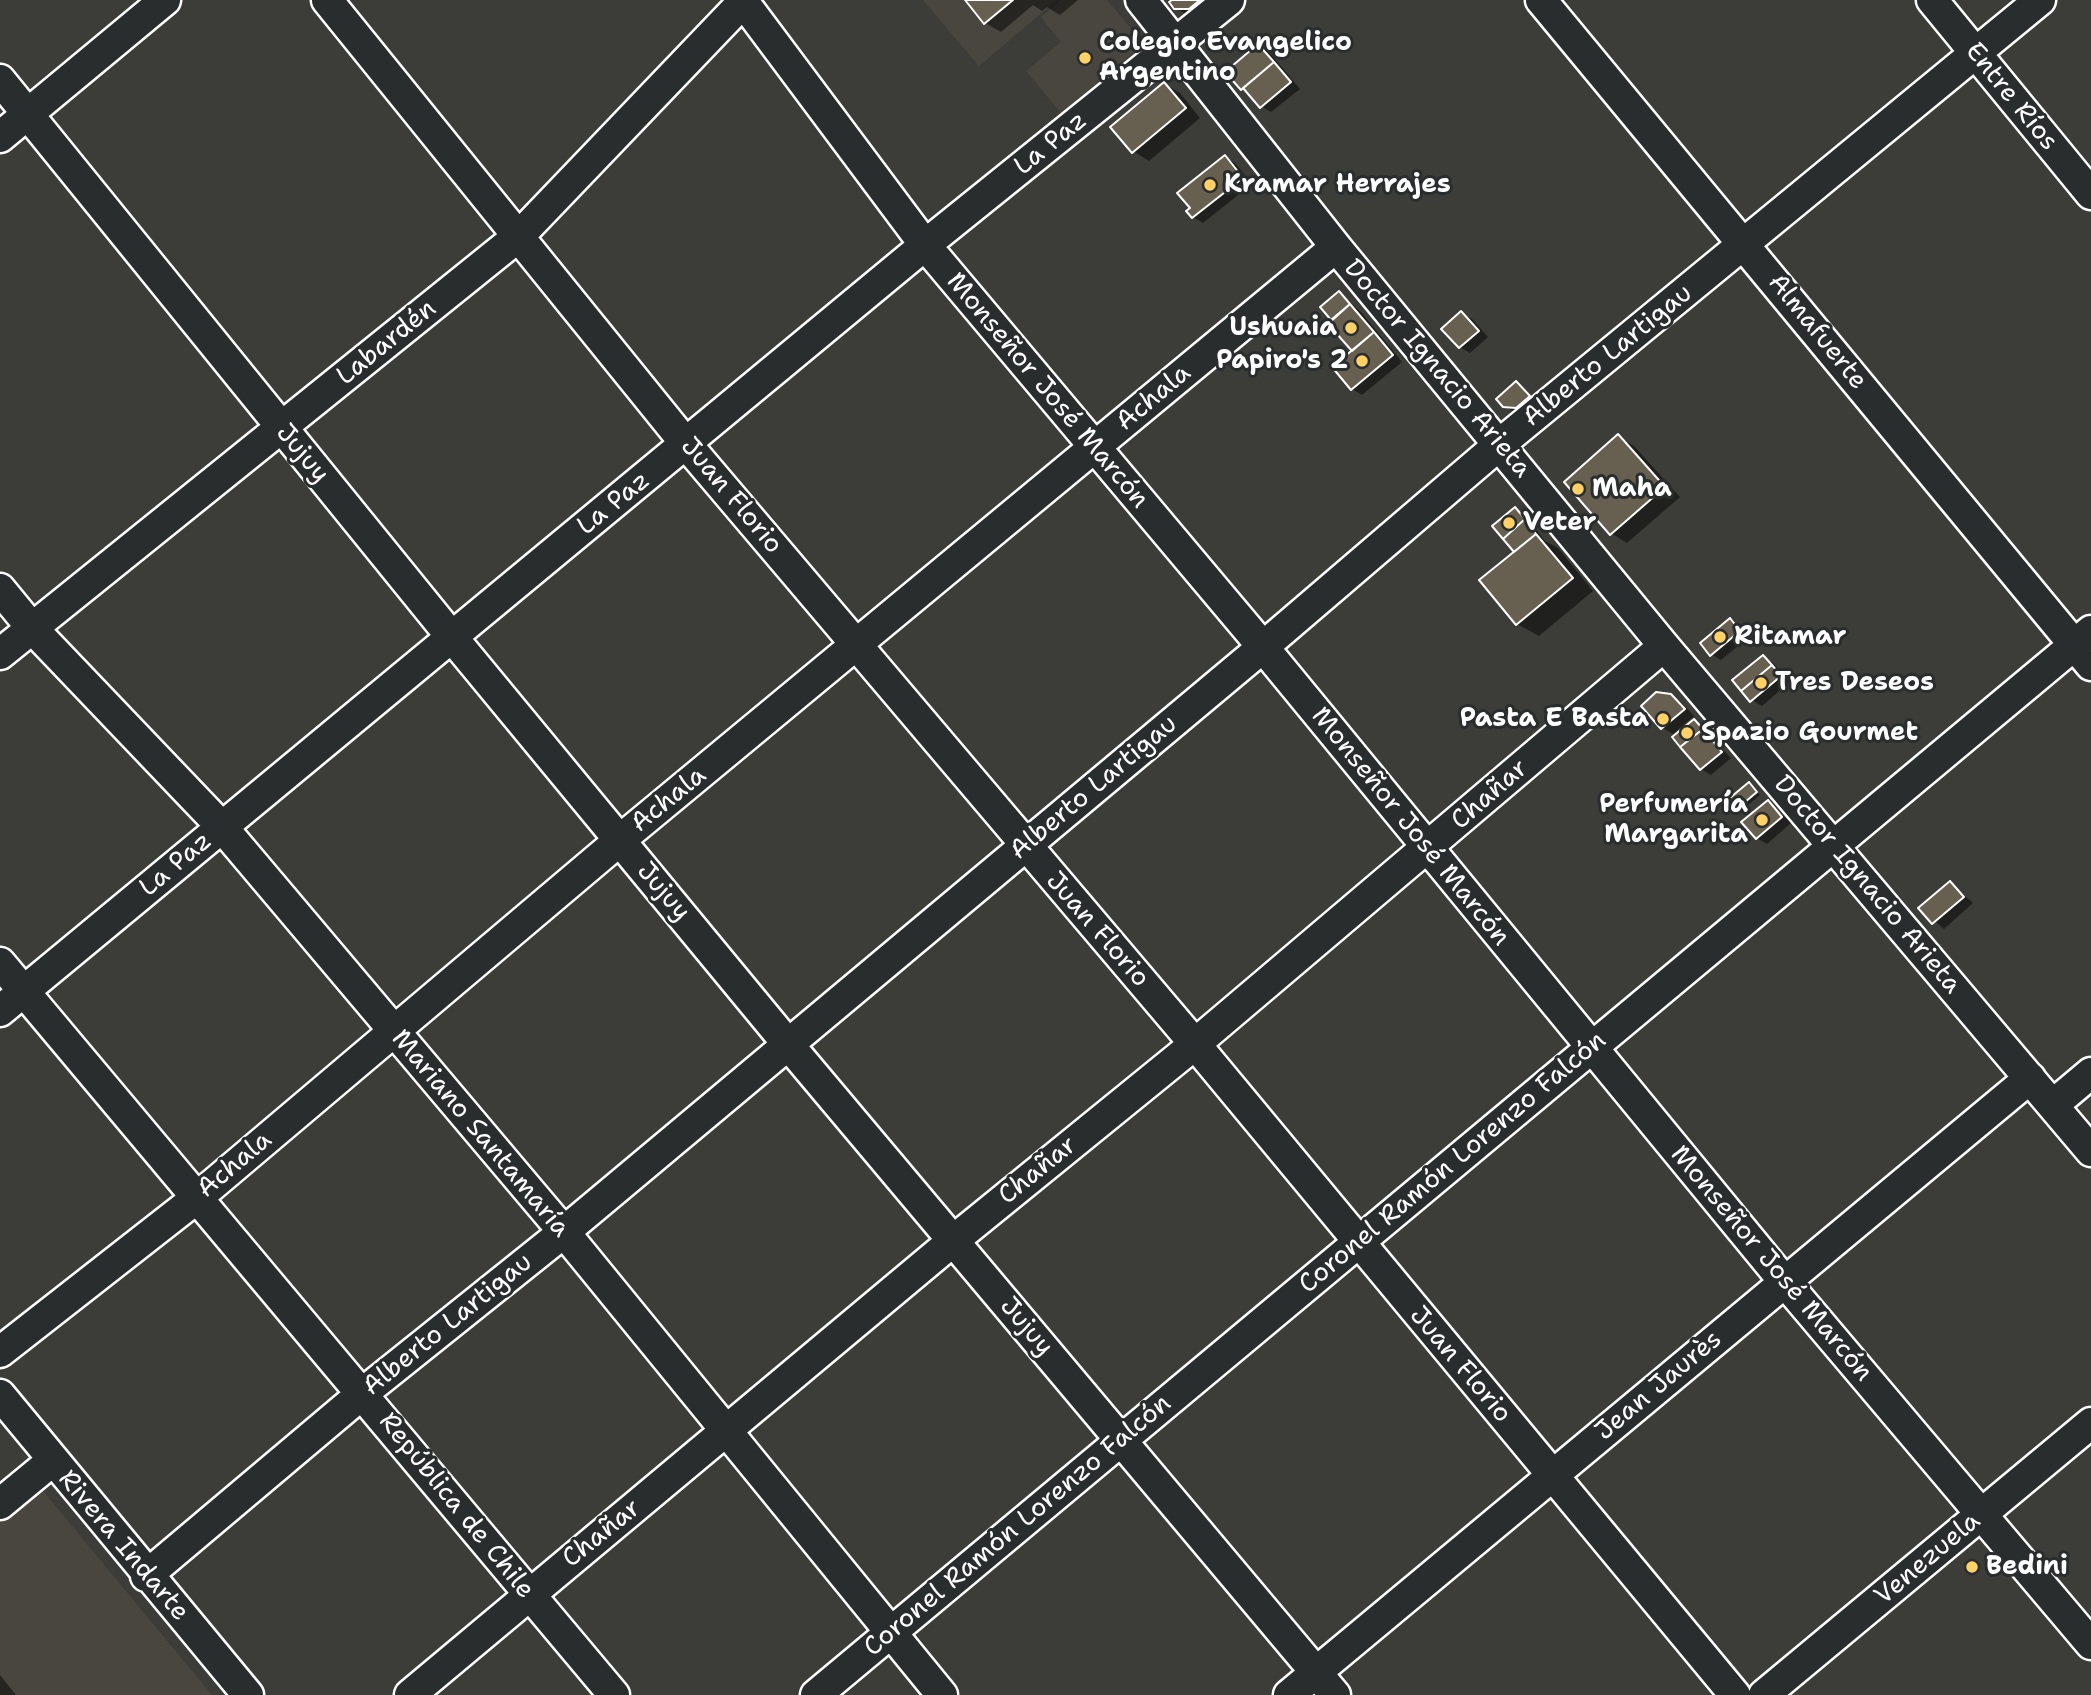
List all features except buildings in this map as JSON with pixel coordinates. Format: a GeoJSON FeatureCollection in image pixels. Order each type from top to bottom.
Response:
{"type":"FeatureCollection","features":[{"type":"Feature","properties":{"kind":"street"},"geometry":{"type":"LineString","coordinates":[[0,137],[164,0]]}},
{"type":"Feature","properties":{"kind":"street","name":"Juan Florio"},"geometry":{"type":"LineString","coordinates":[[327,0],[520,235],[687,445],[1195,1044],[1735,1695]]}},
{"type":"Feature","properties":{"kind":"street","name":"Doctor Ignacio Arieta"},"geometry":{"type":"LineString","coordinates":[[1141,0],[1336,247],[1664,646],[2091,1151]]}},
{"type":"Feature","properties":{"kind":"street","name":"La Paz"},"geometry":{"type":"LineString","coordinates":[[0,1011],[451,636],[687,445],[925,245],[1229,0]]}},
{"type":"Feature","properties":{"kind":"street","name":"Almafuerte"},"geometry":{"type":"LineString","coordinates":[[1541,0],[2085,647]]}},
{"type":"Feature","properties":{"kind":"street","name":"Entre Ríos"},"geometry":{"type":"LineString","coordinates":[[1932,0],[2091,194]]}},
{"type":"Feature","properties":{"kind":"street","name":"Alberto Lartigau"},"geometry":{"type":"LineString","coordinates":[[146,1576],[363,1393],[564,1232],[1263,647],[1500,444],[2040,0]]}},
{"type":"Feature","properties":{"kind":"street","name":"Labardén"},"geometry":{"type":"LineString","coordinates":[[0,654],[520,235],[744,1]]}},
{"type":"Feature","properties":{"kind":"street","name":"Monseñor José Marcón"},"geometry":{"type":"LineString","coordinates":[[744,1],[925,245],[1263,647],[1784,1282],[2091,1644]]}},
{"type":"Feature","properties":{"kind":"street","name":"Jujuy"},"geometry":{"type":"LineString","coordinates":[[0,80],[451,636],[788,1043],[1335,1695]]}},
{"type":"Feature","properties":{"kind":"street","name":"Achala"},"geometry":{"type":"LineString","coordinates":[[0,1352],[198,1197],[620,840],[858,646],[1336,247]]}},
{"type":"Feature","properties":{"kind":"street","name":"Mariano Santamaría"},"geometry":{"type":"LineString","coordinates":[[0,589],[32,628],[222,827],[564,1232],[942,1695]]}},
{"type":"Feature","properties":{"kind":"street","name":"Chañar"},"geometry":{"type":"LineString","coordinates":[[410,1695],[954,1240],[1195,1044],[1664,646]]}},
{"type":"Feature","properties":{"kind":"street","name":"Coronel Ramón Lorenzo Falcón"},"geometry":{"type":"LineString","coordinates":[[816,1695],[1833,845],[2085,647]]}},
{"type":"Feature","properties":{"kind":"street","name":"República de Chile"},"geometry":{"type":"LineString","coordinates":[[0,963],[614,1695]]}},
{"type":"Feature","properties":{"kind":"street"},"geometry":{"type":"LineString","coordinates":[[2053,1105],[2091,1073]]}},
{"type":"Feature","properties":{"kind":"street","name":"Jean Jaurès"},"geometry":{"type":"LineString","coordinates":[[1289,1695],[2030,1078]]}},
{"type":"Feature","properties":{"kind":"street","name":"Rivera Indarte"},"geometry":{"type":"LineString","coordinates":[[0,1395],[146,1576],[248,1695]]}},
{"type":"Feature","properties":{"kind":"street","name":"Venezuela"},"geometry":{"type":"LineString","coordinates":[[1764,1695],[2091,1423]]}},
{"type":"Feature","properties":{"kind":"street"},"geometry":{"type":"LineString","coordinates":[[0,1504],[52,1461]]}},
{"type":"Feature","properties":{"kind":"shaded area"},"geometry":{"type":"Polygon","coordinates":[[[923,0],[1057,0],[979,66],[923,0]]]}},
{"type":"Feature","properties":{"kind":"shaded area","name":"Colegio Evangelico Argentino"},"geometry":{"type":"Polygon","coordinates":[[[1061,0],[1107,0],[1144,44],[1061,113],[1026,71],[1061,42],[1041,17],[1061,0]]]}},
{"type":"Feature","properties":{"kind":"shaded area"},"geometry":{"type":"Polygon","coordinates":[[[43,1491],[212,1695],[0,1695],[0,1514],[22,1495],[43,1491]]]}},
{"type":"Feature","properties":{"kind":"place","name":"Colegio Evangelico Argentino"},"geometry":{"type":"Point","coordinates":[1085,58]}},
{"type":"Feature","properties":{"kind":"place","name":"Kramar Herrajes"},"geometry":{"type":"Point","coordinates":[1210,185]}},
{"type":"Feature","properties":{"kind":"place","name":"Ushuaia"},"geometry":{"type":"Point","coordinates":[1351,328]}},
{"type":"Feature","properties":{"kind":"place","name":"Papiro's 2"},"geometry":{"type":"Point","coordinates":[1362,361]}},
{"type":"Feature","properties":{"kind":"place","name":"Maha"},"geometry":{"type":"Point","coordinates":[1578,489]}},
{"type":"Feature","properties":{"kind":"place","name":"Veter"},"geometry":{"type":"Point","coordinates":[1509,523]}},
{"type":"Feature","properties":{"kind":"place","name":"Ritamar"},"geometry":{"type":"Point","coordinates":[1720,637]}},
{"type":"Feature","properties":{"kind":"place","name":"Tres Deseos"},"geometry":{"type":"Point","coordinates":[1761,683]}},
{"type":"Feature","properties":{"kind":"place","name":"Pasta E Basta"},"geometry":{"type":"Point","coordinates":[1663,719]}},
{"type":"Feature","properties":{"kind":"place","name":"Spazio Gourmet"},"geometry":{"type":"Point","coordinates":[1687,733]}},
{"type":"Feature","properties":{"kind":"place","name":"Perfumería Margarita"},"geometry":{"type":"Point","coordinates":[1762,820]}},
{"type":"Feature","properties":{"kind":"place","name":"Bedini"},"geometry":{"type":"Point","coordinates":[1972,1567]}}]}
